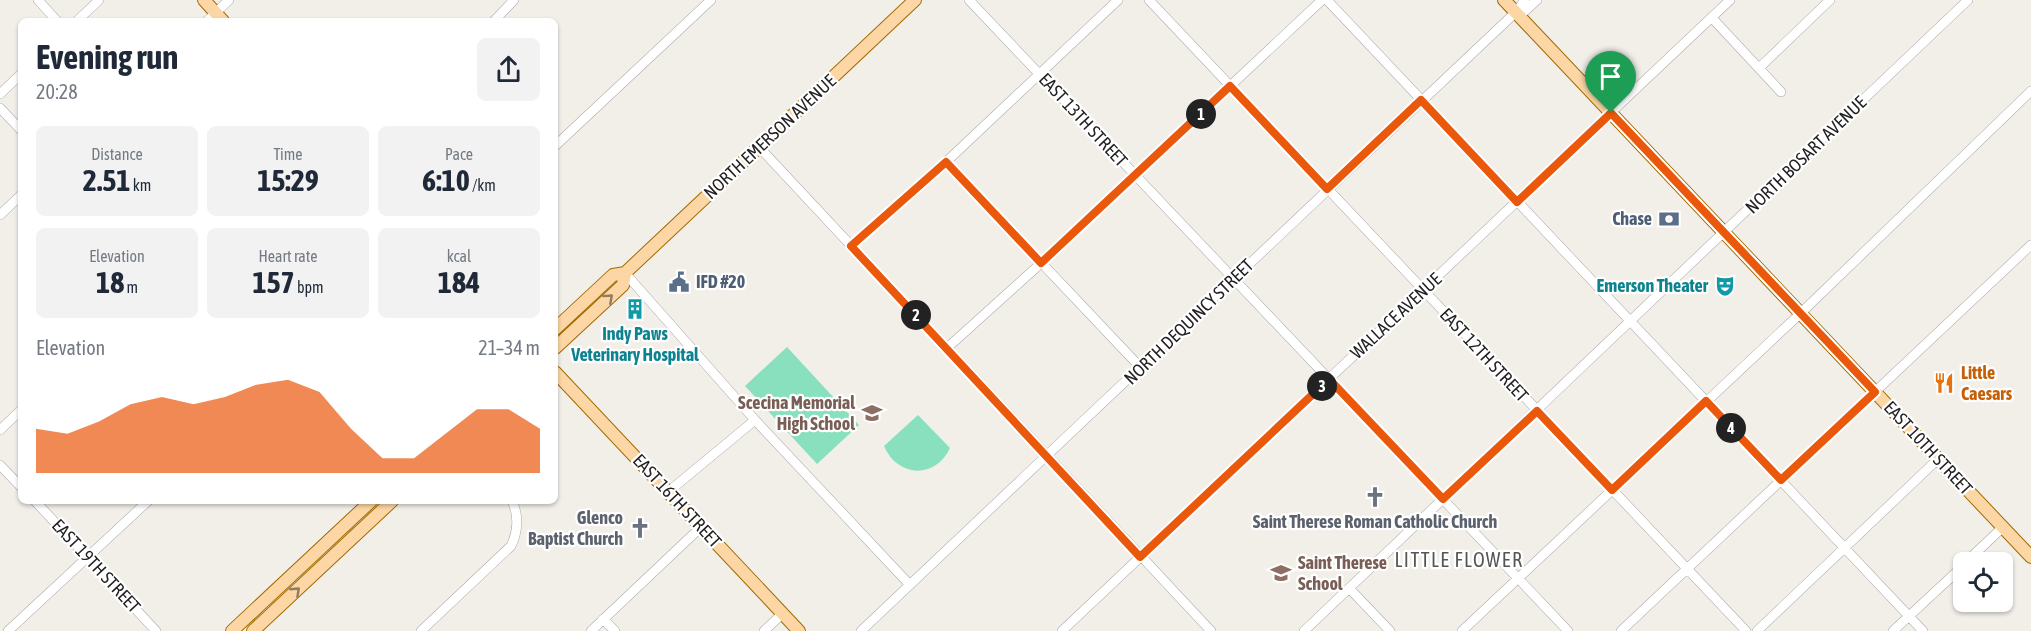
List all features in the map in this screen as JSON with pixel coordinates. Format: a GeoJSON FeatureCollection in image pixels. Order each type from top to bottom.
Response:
{"type":"FeatureCollection","features":[{"type":"Feature","properties":{"kind":"main road"},"geometry":{"type":"LineString","coordinates":[[204,0],[215,18]]}},
{"type":"Feature","properties":{"kind":"main road","name":"NORTH EMERSON AVENUE"},"geometry":{"type":"LineString","coordinates":[[558,326],[613,275],[625,273],[915,0]]}},
{"type":"Feature","properties":{"kind":"main road","name":"EAST 10TH STREET"},"geometry":{"type":"LineString","coordinates":[[1504,0],[2031,557]]}},
{"type":"Feature","properties":{"kind":"main road","name":"NORTH EMERSON AVENUE"},"geometry":{"type":"LineString","coordinates":[[558,345],[623,285],[625,273]]}},
{"type":"Feature","properties":{"kind":"main road","name":"EAST 16TH STREET"},"geometry":{"type":"LineString","coordinates":[[558,375],[799,631]]}},
{"type":"Feature","properties":{"kind":"main road"},"geometry":{"type":"LineString","coordinates":[[232,631],[368,504]]}},
{"type":"Feature","properties":{"kind":"main road"},"geometry":{"type":"LineString","coordinates":[[253,631],[389,504]]}},
{"type":"Feature","properties":{"kind":"street"},"geometry":{"type":"LineString","coordinates":[[38,0],[54,18]]}},
{"type":"Feature","properties":{"kind":"street"},"geometry":{"type":"LineString","coordinates":[[80,18],[99,0]]}},
{"type":"Feature","properties":{"kind":"street"},"geometry":{"type":"LineString","coordinates":[[215,18],[229,0]]}},
{"type":"Feature","properties":{"kind":"street"},"geometry":{"type":"LineString","coordinates":[[497,18],[514,0]]}},
{"type":"Feature","properties":{"kind":"street"},"geometry":{"type":"LineString","coordinates":[[558,143],[711,0]]}},
{"type":"Feature","properties":{"kind":"street","name":"EAST 13TH STREET"},"geometry":{"type":"LineString","coordinates":[[969,0],[1568,631]]}},
{"type":"Feature","properties":{"kind":"street"},"geometry":{"type":"LineString","coordinates":[[851,246],[946,162],[1118,0]]}},
{"type":"Feature","properties":{"kind":"street","name":"EAST 12TH STREET"},"geometry":{"type":"LineString","coordinates":[[1149,0],[1746,631]]}},
{"type":"Feature","properties":{"kind":"street"},"geometry":{"type":"LineString","coordinates":[[947,348],[1322,0]]}},
{"type":"Feature","properties":{"kind":"street"},"geometry":{"type":"LineString","coordinates":[[1327,0],[1923,631]]}},
{"type":"Feature","properties":{"kind":"street","name":"NORTH DEQUINCY STREET"},"geometry":{"type":"LineString","coordinates":[[861,631],[1516,12],[1525,0]]}},
{"type":"Feature","properties":{"kind":"street","name":"NORTH DEQUINCY STREET"},"geometry":{"type":"LineString","coordinates":[[1516,12],[1526,11],[1537,0]]}},
{"type":"Feature","properties":{"kind":"street","name":"WALLACE AVENUE"},"geometry":{"type":"LineString","coordinates":[[1062,631],[1730,0]]}},
{"type":"Feature","properties":{"kind":"street"},"geometry":{"type":"LineString","coordinates":[[1759,68],[1830,0]]}},
{"type":"Feature","properties":{"kind":"street","name":"NORTH BOSART AVENUE"},"geometry":{"type":"LineString","coordinates":[[1304,631],[1968,0]]}},
{"type":"Feature","properties":{"kind":"street"},"geometry":{"type":"LineString","coordinates":[[1712,18],[1781,92]]}},
{"type":"Feature","properties":{"kind":"street"},"geometry":{"type":"LineString","coordinates":[[0,94],[18,77]]}},
{"type":"Feature","properties":{"kind":"street"},"geometry":{"type":"LineString","coordinates":[[1462,631],[1800,313],[2031,91]]}},
{"type":"Feature","properties":{"kind":"street"},"geometry":{"type":"LineString","coordinates":[[0,108],[18,127]]}},
{"type":"Feature","properties":{"kind":"street"},"geometry":{"type":"LineString","coordinates":[[759,147],[1211,631]]}},
{"type":"Feature","properties":{"kind":"street"},"geometry":{"type":"LineString","coordinates":[[946,162],[1141,368]]}},
{"type":"Feature","properties":{"kind":"street"},"geometry":{"type":"LineString","coordinates":[[0,215],[18,198]]}},
{"type":"Feature","properties":{"kind":"street"},"geometry":{"type":"LineString","coordinates":[[1621,631],[2031,245]]}},
{"type":"Feature","properties":{"kind":"street"},"geometry":{"type":"LineString","coordinates":[[625,273],[755,420],[910,585]]}},
{"type":"Feature","properties":{"kind":"street"},"geometry":{"type":"LineString","coordinates":[[0,430],[18,413]]}},
{"type":"Feature","properties":{"kind":"street"},"geometry":{"type":"LineString","coordinates":[[668,492],[755,420]]}},
{"type":"Feature","properties":{"kind":"street"},"geometry":{"type":"LineString","coordinates":[[1757,631],[1938,459]]}},
{"type":"Feature","properties":{"kind":"street"},"geometry":{"type":"LineString","coordinates":[[0,465],[18,484]]}},
{"type":"Feature","properties":{"kind":"street","name":"EAST 19TH STREET"},"geometry":{"type":"LineString","coordinates":[[37,504],[156,631]]}},
{"type":"Feature","properties":{"kind":"street"},"geometry":{"type":"LineString","coordinates":[[9,631],[145,504]]}},
{"type":"Feature","properties":{"kind":"street"},"geometry":{"type":"LineString","coordinates":[[421,631],[510,546],[517,529],[513,504]]}},
{"type":"Feature","properties":{"kind":"street"},"geometry":{"type":"LineString","coordinates":[[591,631],[701,526]]}},
{"type":"Feature","properties":{"kind":"street"},"geometry":{"type":"LineString","coordinates":[[1977,552],[2003,527]]}},
{"type":"Feature","properties":{"kind":"street"},"geometry":{"type":"LineString","coordinates":[[1893,631],[1953,575]]}},
{"type":"Feature","properties":{"kind":"street"},"geometry":{"type":"LineString","coordinates":[[1349,588],[1390,631]]}},
{"type":"Feature","properties":{"kind":"street"},"geometry":{"type":"LineString","coordinates":[[764,631],[782,614]]}},
{"type":"Feature","properties":{"kind":"street"},"geometry":{"type":"LineString","coordinates":[[603,619],[615,631]]}},
{"type":"Feature","properties":{"kind":"green space"},"geometry":{"type":"Polygon","coordinates":[[[787,347],[859,425],[817,464],[745,386],[787,347]]]}},
{"type":"Feature","properties":{"kind":"green space"},"geometry":{"type":"Polygon","coordinates":[[[918,415],[950,448],[935,466],[916,471],[898,464],[884,446],[918,415]]]}},
{"type":"Feature","properties":{"kind":"place","name":"Chase"},"geometry":{"type":"Point","coordinates":[1669,219]}},
{"type":"Feature","properties":{"kind":"place","name":"IFD #20"},"geometry":{"type":"Point","coordinates":[679,282]}},
{"type":"Feature","properties":{"kind":"place","name":"Emerson Theater"},"geometry":{"type":"Point","coordinates":[1725,286]}},
{"type":"Feature","properties":{"kind":"place","name":"Indy Paws Veterinary Hospital"},"geometry":{"type":"Point","coordinates":[635,309]}},
{"type":"Feature","properties":{"kind":"place","name":"Little Caesars"},"geometry":{"type":"Point","coordinates":[1944,383]}},
{"type":"Feature","properties":{"kind":"place","name":"Scecina Memorial High School"},"geometry":{"type":"Point","coordinates":[872,413]}},
{"type":"Feature","properties":{"kind":"place","name":"Saint Therese Roman Catholic Church"},"geometry":{"type":"Point","coordinates":[1375,497]}},
{"type":"Feature","properties":{"kind":"place","name":"Glenco Baptist Church"},"geometry":{"type":"Point","coordinates":[640,528]}},
{"type":"Feature","properties":{"kind":"place","name":"Saint Therese School"},"geometry":{"type":"Point","coordinates":[1281,573]}},
{"type":"Feature","properties":{"kind":"district","name":"LITTLE FLOWER"},"geometry":{"type":"Point","coordinates":[1459,560]}},
{"type":"Feature","properties":{"kind":"route"},"geometry":{"type":"LineString","coordinates":[[1230,86],[1327,189],[1421,100],[1517,202],[1611,113],[1875,392],[1781,480],[1706,401],[1612,490],[1537,411],[1443,499],[1329,379],[1140,557],[851,246],[901,199],[946,162],[1041,263],[1230,86]]}}]}
